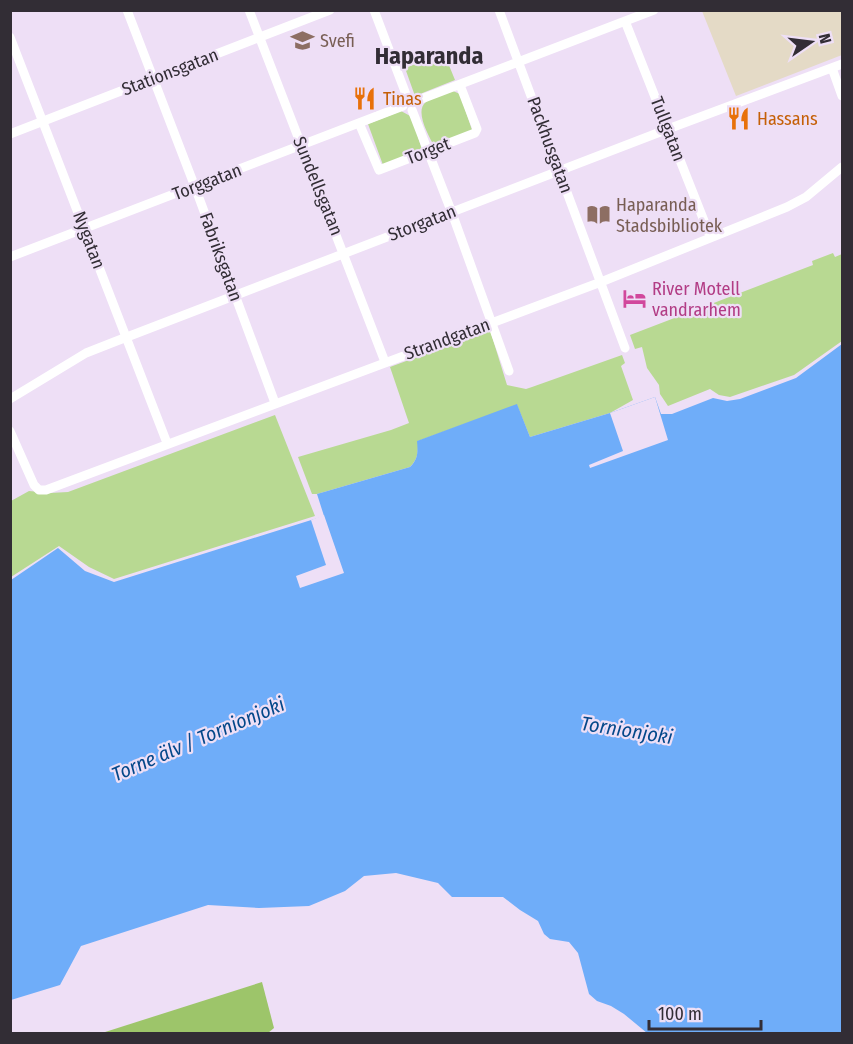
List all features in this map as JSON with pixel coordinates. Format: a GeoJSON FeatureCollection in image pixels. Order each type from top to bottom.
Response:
{"type":"FeatureCollection","features":[{"type":"Feature","properties":{"kind":"street","name":"Fabriksgatan"},"geometry":{"type":"LineString","coordinates":[[127,10],[275,403]]}},
{"type":"Feature","properties":{"kind":"street","name":"Sundellsgatan"},"geometry":{"type":"LineString","coordinates":[[249,10],[385,362]]}},
{"type":"Feature","properties":{"kind":"street","name":"Stationsgatan"},"geometry":{"type":"LineString","coordinates":[[10,134],[330,10]]}},
{"type":"Feature","properties":{"kind":"street"},"geometry":{"type":"LineString","coordinates":[[374,10],[452,213],[509,371]]}},
{"type":"Feature","properties":{"kind":"street","name":"Packhusgatan"},"geometry":{"type":"LineString","coordinates":[[499,10],[625,348]]}},
{"type":"Feature","properties":{"kind":"street","name":"Torggatan"},"geometry":{"type":"LineString","coordinates":[[10,257],[195,188],[409,103],[654,10]]}},
{"type":"Feature","properties":{"kind":"street","name":"Tullgatan"},"geometry":{"type":"LineString","coordinates":[[626,21],[710,236]]}},
{"type":"Feature","properties":{"kind":"street","name":"Nygatan"},"geometry":{"type":"LineString","coordinates":[[10,37],[167,443]]}},
{"type":"Feature","properties":{"kind":"street","name":"Storgatan"},"geometry":{"type":"LineString","coordinates":[[10,399],[87,353],[843,64]]}},
{"type":"Feature","properties":{"kind":"street"},"geometry":{"type":"LineString","coordinates":[[832,68],[843,96]]}},
{"type":"Feature","properties":{"kind":"street","name":"Torget"},"geometry":{"type":"LineString","coordinates":[[359,123],[379,170],[474,133],[477,129],[460,85]]}},
{"type":"Feature","properties":{"kind":"street","name":"Strandgatan"},"geometry":{"type":"LineString","coordinates":[[10,431],[34,485],[41,490],[46,490],[601,282],[710,236],[787,207],[806,197],[843,166]]}},
{"type":"Feature","properties":{"kind":"shaded area"},"geometry":{"type":"Polygon","coordinates":[[[702,11],[842,11],[842,55],[736,96],[702,11]]]}},
{"type":"Feature","properties":{"kind":"green space"},"geometry":{"type":"Polygon","coordinates":[[[444,53],[455,80],[415,96],[405,68],[444,53]]]}},
{"type":"Feature","properties":{"kind":"green space"},"geometry":{"type":"Polygon","coordinates":[[[453,91],[460,94],[472,130],[434,146],[426,130],[421,111],[426,102],[453,91]]]}},
{"type":"Feature","properties":{"kind":"green space"},"geometry":{"type":"Polygon","coordinates":[[[401,111],[412,117],[422,150],[383,165],[368,124],[401,111]]]}},
{"type":"Feature","properties":{"kind":"green space"},"geometry":{"type":"Polygon","coordinates":[[[833,253],[835,257],[842,254],[842,341],[794,375],[730,397],[719,395],[710,389],[668,406],[660,394],[659,385],[647,368],[642,347],[635,349],[630,335],[813,265],[812,261],[833,253]]]}},
{"type":"Feature","properties":{"kind":"green space"},"geometry":{"type":"Polygon","coordinates":[[[490,330],[507,385],[526,389],[622,355],[625,363],[621,366],[633,400],[610,413],[530,437],[517,405],[418,441],[417,455],[410,467],[312,494],[298,457],[409,423],[390,367],[490,330]]]}},
{"type":"Feature","properties":{"kind":"green space"},"geometry":{"type":"Polygon","coordinates":[[[275,415],[315,516],[114,579],[89,567],[59,546],[11,577],[11,501],[29,491],[68,492],[275,415]]]}},
{"type":"Feature","properties":{"kind":"green space"},"geometry":{"type":"Polygon","coordinates":[[[262,982],[274,1028],[268,1033],[102,1033],[262,982]]]}},
{"type":"Feature","properties":{"kind":"water"},"geometry":{"type":"Polygon","coordinates":[[[842,344],[842,1033],[647,1033],[624,1014],[597,1001],[589,994],[578,953],[569,942],[550,939],[544,934],[538,921],[503,897],[452,897],[438,883],[396,873],[364,876],[345,891],[309,906],[259,908],[208,905],[81,946],[60,985],[11,1000],[11,580],[58,548],[85,571],[114,582],[324,516],[317,494],[410,467],[417,455],[417,441],[517,404],[530,437],[655,397],[661,414],[672,414],[713,398],[727,401],[740,399],[796,378],[842,344]]]}},
{"type":"Feature","properties":{"kind":"pier"},"geometry":{"type":"Polygon","coordinates":[[[655,397],[668,440],[590,468],[589,465],[623,451],[610,413],[655,397]]]}},
{"type":"Feature","properties":{"kind":"pier"},"geometry":{"type":"Polygon","coordinates":[[[324,515],[344,573],[300,588],[296,576],[326,565],[311,520],[324,515]]]}},
{"type":"Feature","properties":{"kind":"place","name":"Svefi"},"geometry":{"type":"Point","coordinates":[302,41]}},
{"type":"Feature","properties":{"kind":"place","name":"Tinas"},"geometry":{"type":"Point","coordinates":[365,99]}},
{"type":"Feature","properties":{"kind":"place","name":"Hassans"},"geometry":{"type":"Point","coordinates":[739,119]}},
{"type":"Feature","properties":{"kind":"place","name":"Haparanda Stadsbibliotek"},"geometry":{"type":"Point","coordinates":[598,215]}},
{"type":"Feature","properties":{"kind":"place","name":"River Motell vandrarhem"},"geometry":{"type":"Point","coordinates":[634,299]}},
{"type":"Feature","properties":{"kind":"district","name":"Haparanda"},"geometry":{"type":"Point","coordinates":[429,56]}},
{"type":"Feature","properties":{"kind":"water label","name":"Tornionjoki"},"geometry":{"type":"Point","coordinates":[627,730]}},
{"type":"Feature","properties":{"kind":"water label","name":"Torne älv / Tornionjoki"},"geometry":{"type":"Point","coordinates":[198,739]}}]}
